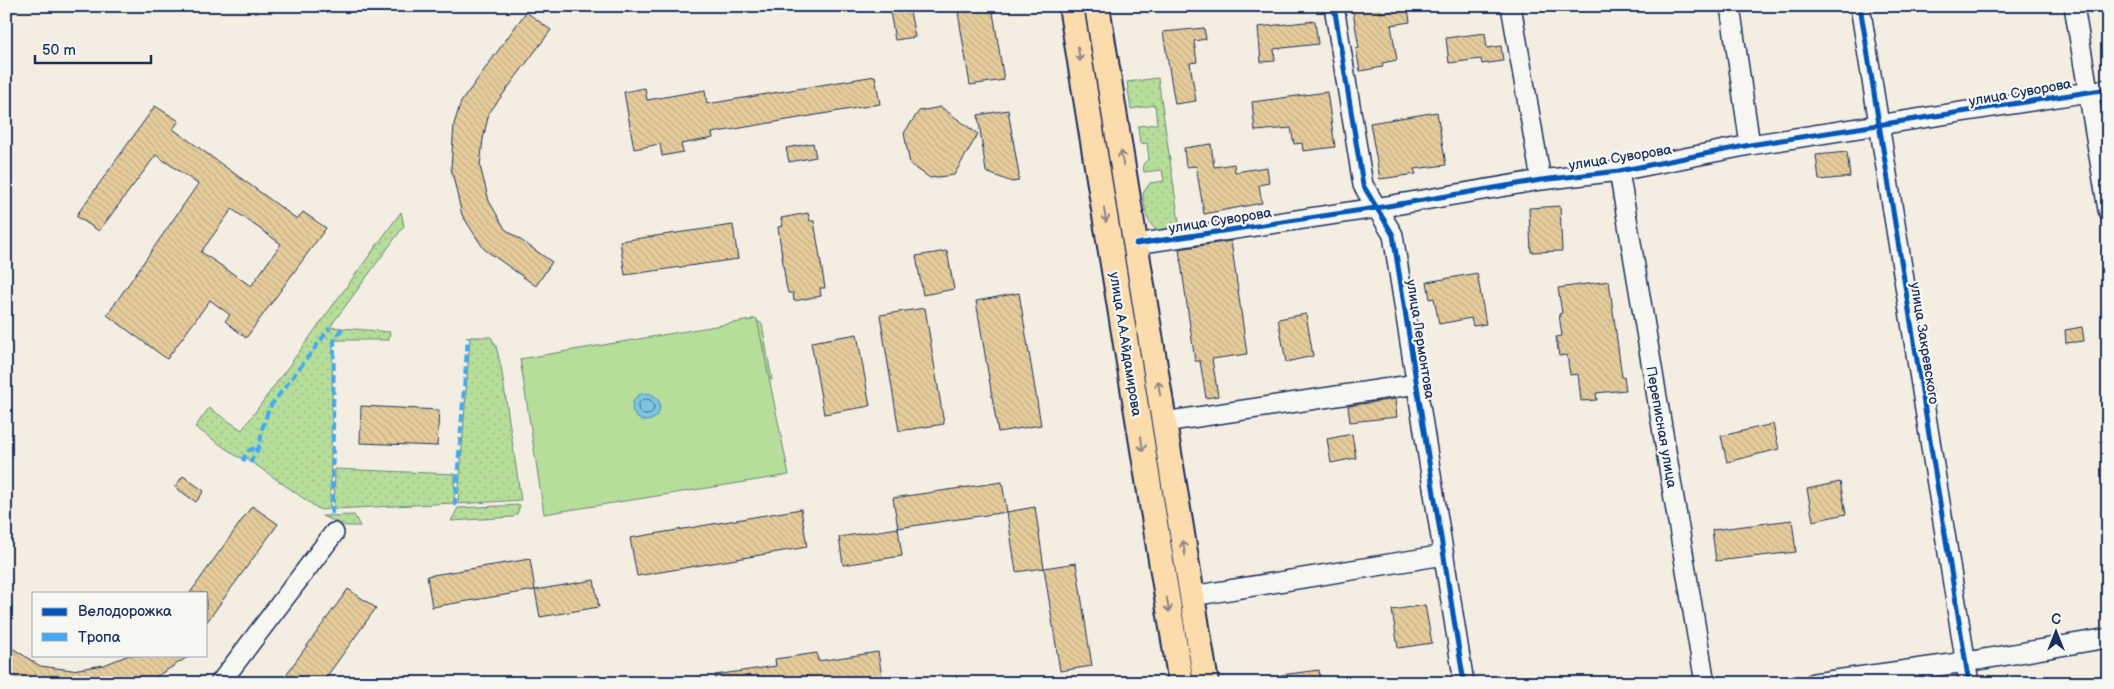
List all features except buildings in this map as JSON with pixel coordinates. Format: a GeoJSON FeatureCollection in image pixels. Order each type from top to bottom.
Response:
{"type":"FeatureCollection","features":[{"type":"Feature","properties":{"kind":"main road","name":"улица А.А.Айдамирова"},"geometry":{"type":"LineString","coordinates":[[1071,6],[1181,683]]}},
{"type":"Feature","properties":{"kind":"main road","name":"улица А.А.Айдамирова"},"geometry":{"type":"LineString","coordinates":[[1097,6],[1206,683]]}},
{"type":"Feature","properties":{"kind":"street","name":"улица Лермонтова"},"geometry":{"type":"LineString","coordinates":[[1334,6],[1363,185],[1393,235],[1464,683]]}},
{"type":"Feature","properties":{"kind":"street"},"geometry":{"type":"LineString","coordinates":[[1511,6],[1541,180]]}},
{"type":"Feature","properties":{"kind":"street"},"geometry":{"type":"LineString","coordinates":[[1730,6],[1750,146]]}},
{"type":"Feature","properties":{"kind":"street","name":"улица Закревского"},"geometry":{"type":"LineString","coordinates":[[1860,6],[1878,127],[1970,683]]}},
{"type":"Feature","properties":{"kind":"street"},"geometry":{"type":"LineString","coordinates":[[2074,6],[2108,210]]}},
{"type":"Feature","properties":{"kind":"street","name":"улица Суворова"},"geometry":{"type":"LineString","coordinates":[[1136,244],[1376,208],[1541,180],[1619,171],[1750,146],[2108,89]]}},
{"type":"Feature","properties":{"kind":"street","name":"Переписная улица"},"geometry":{"type":"LineString","coordinates":[[1619,171],[1705,683]]}},
{"type":"Feature","properties":{"kind":"street"},"geometry":{"type":"LineString","coordinates":[[1164,422],[1417,384]]}},
{"type":"Feature","properties":{"kind":"street"},"geometry":{"type":"LineString","coordinates":[[220,683],[334,533]]}},
{"type":"Feature","properties":{"kind":"street"},"geometry":{"type":"LineString","coordinates":[[1192,596],[1444,555]]}},
{"type":"Feature","properties":{"kind":"street"},"geometry":{"type":"LineString","coordinates":[[1814,683],[1966,662],[2108,638]]}},
{"type":"Feature","properties":{"kind":"green space"},"geometry":{"type":"Polygon","coordinates":[[[1158,78],[1180,229],[1158,232],[1148,219],[1143,193],[1150,183],[1164,181],[1162,170],[1144,172],[1143,164],[1149,159],[1147,143],[1140,144],[1138,126],[1157,124],[1155,105],[1131,109],[1127,82],[1158,78]]]}},
{"type":"Feature","properties":{"kind":"green space"},"geometry":{"type":"Polygon","coordinates":[[[401,212],[404,226],[330,327],[390,332],[389,340],[333,340],[330,509],[320,510],[246,458],[238,457],[195,427],[209,408],[242,430],[401,212]]]}},
{"type":"Feature","properties":{"kind":"green space"},"geometry":{"type":"Polygon","coordinates":[[[751,319],[762,324],[772,380],[750,365],[745,347],[751,319]]]}},
{"type":"Feature","properties":{"kind":"green space"},"geometry":{"type":"Polygon","coordinates":[[[757,319],[789,475],[544,514],[520,359],[757,319]]]}},
{"type":"Feature","properties":{"kind":"green space"},"geometry":{"type":"Polygon","coordinates":[[[470,337],[491,337],[496,346],[501,367],[521,500],[458,504],[470,337]]]}},
{"type":"Feature","properties":{"kind":"green space"},"geometry":{"type":"Polygon","coordinates":[[[335,469],[455,474],[454,503],[334,509],[335,469]]]}},
{"type":"Feature","properties":{"kind":"green space"},"geometry":{"type":"Polygon","coordinates":[[[520,505],[517,514],[513,517],[451,521],[458,508],[520,505]]]}},
{"type":"Feature","properties":{"kind":"green space"},"geometry":{"type":"Polygon","coordinates":[[[354,515],[360,526],[346,526],[322,516],[354,515]]]}},
{"type":"Feature","properties":{"kind":"water"},"geometry":{"type":"Polygon","coordinates":[[[646,393],[656,397],[660,407],[656,417],[646,421],[636,417],[632,407],[636,397],[646,393]]]}},
{"type":"Feature","properties":{"kind":"marked path"},"geometry":{"type":"LineString","coordinates":[[250,463],[260,445],[262,429],[269,408],[330,328]]}},
{"type":"Feature","properties":{"kind":"marked path"},"geometry":{"type":"LineString","coordinates":[[332,514],[334,341],[342,328]]}},
{"type":"Feature","properties":{"kind":"marked path"},"geometry":{"type":"LineString","coordinates":[[455,506],[468,337]]}},
{"type":"Feature","properties":{"kind":"marked path"},"geometry":{"type":"LineString","coordinates":[[246,460],[243,459],[248,451],[260,445]]}},
{"type":"Feature","properties":{"kind":"cycle path"},"geometry":{"type":"LineString","coordinates":[[1334,6],[1363,185],[1393,235],[1464,683]]}},
{"type":"Feature","properties":{"kind":"cycle path"},"geometry":{"type":"LineString","coordinates":[[1860,6],[1969,683]]}},
{"type":"Feature","properties":{"kind":"cycle path"},"geometry":{"type":"LineString","coordinates":[[1136,244],[1376,208],[1541,180],[1619,171],[1750,145],[2108,89]]}}]}
